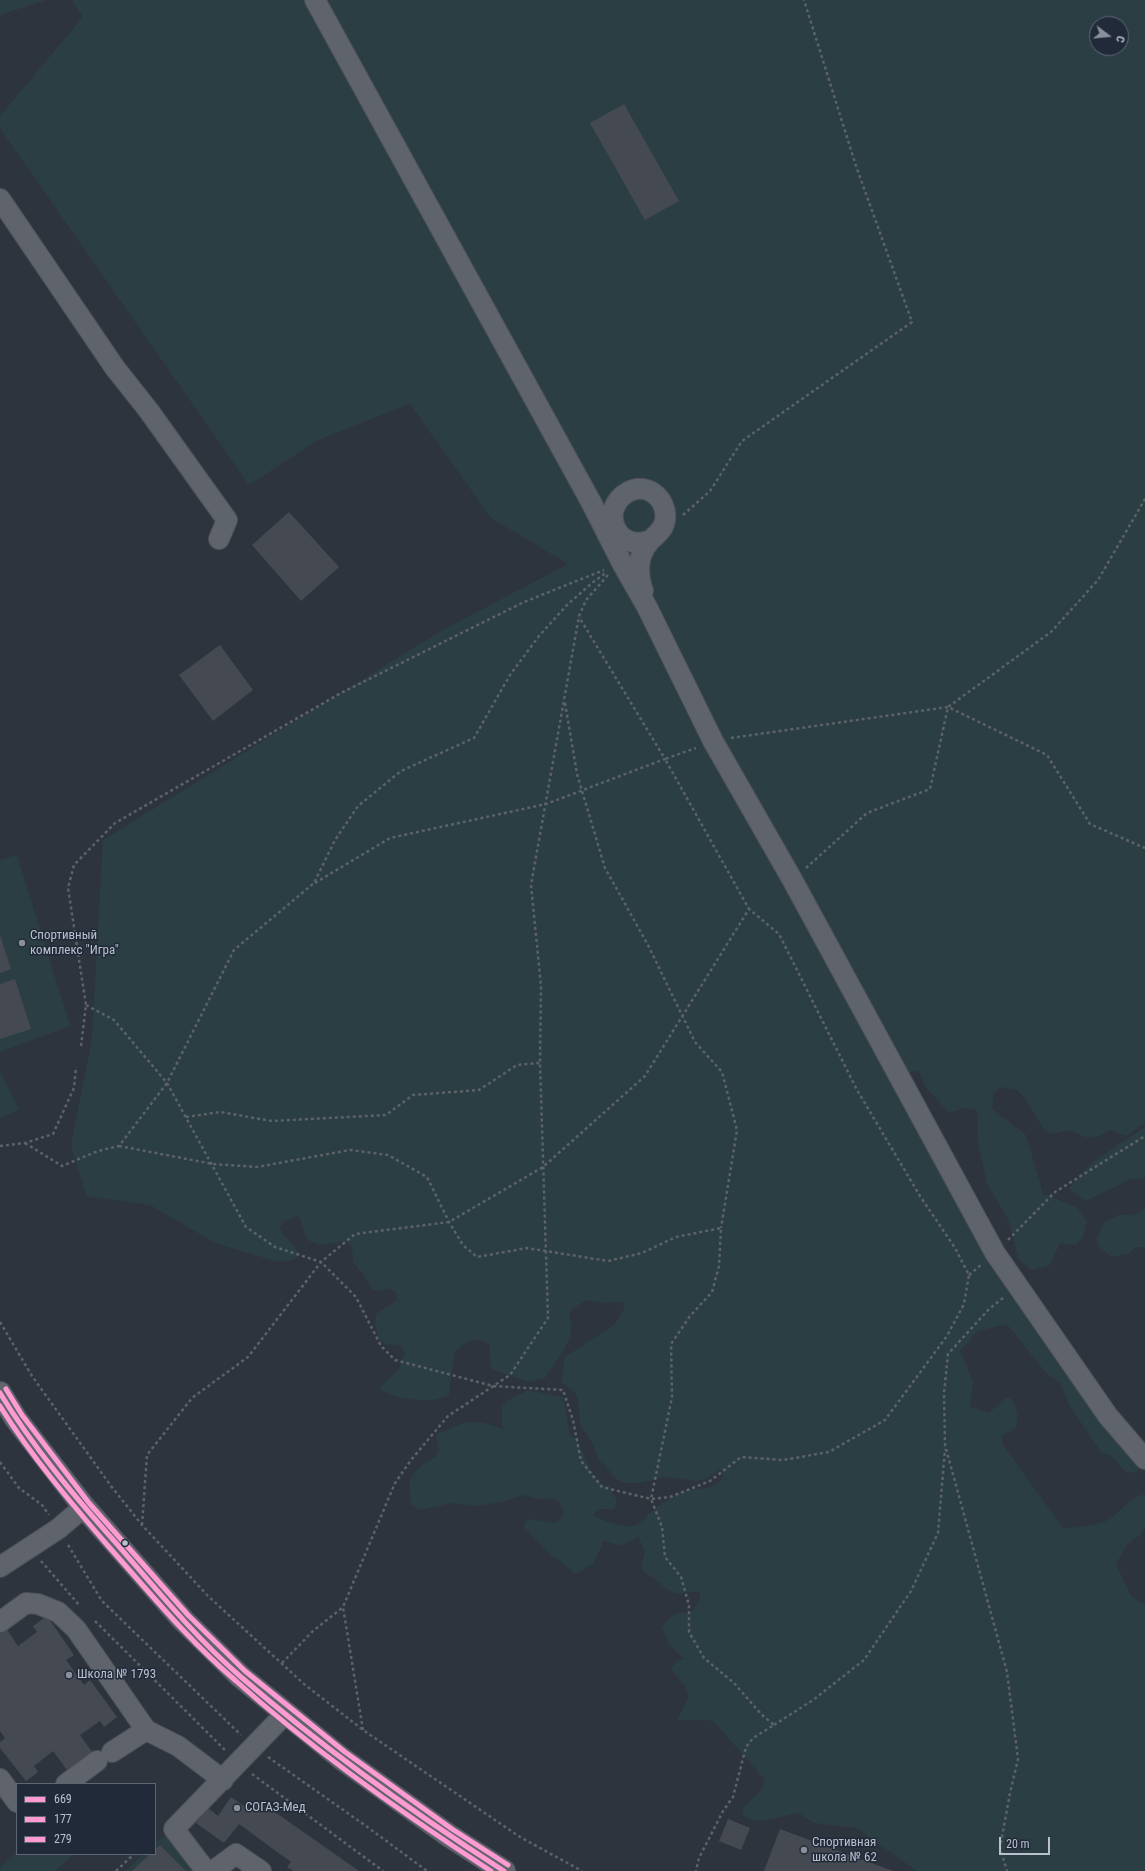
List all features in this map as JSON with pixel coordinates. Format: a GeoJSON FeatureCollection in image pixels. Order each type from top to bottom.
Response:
{"type":"FeatureCollection","features":[{"type":"Feature","properties":{"kind":"main road"},"geometry":{"type":"LineString","coordinates":[[0,1393],[16,1419],[84,1507],[183,1620],[240,1676],[347,1763],[448,1835],[503,1871]]}},
{"type":"Feature","properties":{"kind":"street"},"geometry":{"type":"LineString","coordinates":[[315,0],[591,502],[622,563],[647,607],[713,741],[793,881],[995,1253],[1108,1416],[1145,1459]]}},
{"type":"Feature","properties":{"kind":"street"},"geometry":{"type":"LineString","coordinates":[[0,200],[112,371],[149,411],[227,520],[219,539]]}},
{"type":"Feature","properties":{"kind":"street"},"geometry":{"type":"LineString","coordinates":[[591,502],[610,501],[638,488],[650,490],[657,495],[662,503],[665,522],[660,532],[643,550],[639,565],[640,581],[647,607]]}},
{"type":"Feature","properties":{"kind":"street"},"geometry":{"type":"LineString","coordinates":[[622,496],[615,504],[612,519],[615,531],[631,543],[642,544],[651,540]]}},
{"type":"Feature","properties":{"kind":"street"},"geometry":{"type":"LineString","coordinates":[[0,1567],[58,1529],[84,1507]]}},
{"type":"Feature","properties":{"kind":"street"},"geometry":{"type":"LineString","coordinates":[[0,1622],[26,1603],[38,1604],[58,1612],[76,1629],[146,1730],[178,1746],[223,1780]]}},
{"type":"Feature","properties":{"kind":"street"},"geometry":{"type":"LineString","coordinates":[[206,1871],[174,1829],[239,1764],[285,1714]]}},
{"type":"Feature","properties":{"kind":"street"},"geometry":{"type":"LineString","coordinates":[[67,1783],[104,1756],[146,1730]]}},
{"type":"Feature","properties":{"kind":"street"},"geometry":{"type":"LineString","coordinates":[[0,1779],[16,1801]]}},
{"type":"Feature","properties":{"kind":"street"},"geometry":{"type":"LineString","coordinates":[[213,1871],[236,1854],[261,1871]]}},
{"type":"Feature","properties":{"kind":"path"},"geometry":{"type":"LineString","coordinates":[[682,516],[710,491],[742,441],[912,322],[856,166],[804,0]]}},
{"type":"Feature","properties":{"kind":"path"},"geometry":{"type":"LineString","coordinates":[[119,1146],[167,1083],[234,950],[314,883],[390,838],[546,804],[713,741],[948,706],[1051,632],[1098,580],[1145,499]]}},
{"type":"Feature","properties":{"kind":"path"},"geometry":{"type":"LineString","coordinates":[[282,1663],[313,1631],[343,1608],[395,1483],[411,1460],[448,1416],[510,1375],[548,1318],[540,1063],[541,986],[531,886],[579,616],[586,600],[601,582],[622,563]]}},
{"type":"Feature","properties":{"kind":"path"},"geometry":{"type":"LineString","coordinates":[[314,883],[335,840],[358,806],[401,770],[474,738],[510,675],[539,636],[567,605],[592,583],[622,563]]}},
{"type":"Feature","properties":{"kind":"path"},"geometry":{"type":"LineString","coordinates":[[81,1046],[86,1005],[68,888],[74,865],[115,824],[341,693],[524,602],[622,563]]}},
{"type":"Feature","properties":{"kind":"path"},"geometry":{"type":"LineString","coordinates":[[86,1005],[114,1020],[167,1083],[213,1164],[246,1227],[275,1247],[321,1262],[356,1297],[381,1346],[395,1360],[493,1386],[563,1390],[573,1420],[581,1461],[602,1487],[651,1499],[670,1497],[710,1481],[741,1457],[783,1460],[829,1452],[885,1420],[946,1336],[964,1304],[968,1275],[954,1248],[920,1196],[857,1090],[779,934],[749,909],[665,759],[579,616]]}},
{"type":"Feature","properties":{"kind":"path"},"geometry":{"type":"LineString","coordinates":[[564,700],[577,774],[606,868],[648,945],[695,1042],[722,1072],[737,1130],[721,1228],[719,1266],[712,1292],[690,1316],[671,1344],[672,1397],[651,1499],[662,1527],[665,1556],[681,1577],[689,1605],[689,1632],[704,1658],[734,1683],[761,1714],[774,1725]]}},
{"type":"Feature","properties":{"kind":"path"},"geometry":{"type":"LineString","coordinates":[[948,706],[1047,755],[1090,824],[1145,848]]}},
{"type":"Feature","properties":{"kind":"path"},"geometry":{"type":"LineString","coordinates":[[793,881],[867,813],[930,789],[948,706]]}},
{"type":"Feature","properties":{"kind":"path"},"geometry":{"type":"LineString","coordinates":[[142,1525],[147,1455],[192,1398],[248,1357],[321,1262],[355,1234],[449,1222],[543,1167],[645,1076],[749,909]]}},
{"type":"Feature","properties":{"kind":"path"},"geometry":{"type":"LineString","coordinates":[[186,1117],[220,1112],[272,1121],[386,1115],[413,1094],[479,1090],[517,1065],[540,1063]]}},
{"type":"Feature","properties":{"kind":"path"},"geometry":{"type":"LineString","coordinates":[[0,1146],[25,1143],[53,1134],[74,1088],[76,1067]]}},
{"type":"Feature","properties":{"kind":"path"},"geometry":{"type":"LineString","coordinates":[[968,1275],[995,1253],[1055,1192],[1145,1136]]}},
{"type":"Feature","properties":{"kind":"path"},"geometry":{"type":"LineString","coordinates":[[25,1143],[62,1166],[98,1151],[119,1146],[213,1164],[257,1167],[350,1150],[388,1155],[427,1177],[449,1222],[463,1245],[477,1257],[527,1248],[608,1261],[642,1253],[676,1237],[721,1228]]}},
{"type":"Feature","properties":{"kind":"path"},"geometry":{"type":"LineString","coordinates":[[696,1871],[699,1858],[724,1811],[733,1798],[746,1747],[753,1738],[813,1700],[864,1660],[911,1591],[938,1533],[945,1445],[944,1393],[948,1354],[989,1309],[1018,1286]]}},
{"type":"Feature","properties":{"kind":"path"},"geometry":{"type":"LineString","coordinates":[[0,1322],[32,1376],[110,1486],[142,1525],[208,1596],[304,1684],[363,1730],[520,1837],[582,1871]]}},
{"type":"Feature","properties":{"kind":"path"},"geometry":{"type":"LineString","coordinates":[[945,1445],[1007,1672],[1018,1759],[1000,1848],[1007,1871]]}},
{"type":"Feature","properties":{"kind":"path"},"geometry":{"type":"LineString","coordinates":[[0,1462],[19,1488],[42,1505],[50,1517]]}},
{"type":"Feature","properties":{"kind":"path"},"geometry":{"type":"LineString","coordinates":[[66,1542],[102,1601],[254,1747],[427,1871]]}},
{"type":"Feature","properties":{"kind":"path"},"geometry":{"type":"LineString","coordinates":[[29,1547],[83,1609]]}},
{"type":"Feature","properties":{"kind":"path"},"geometry":{"type":"LineString","coordinates":[[343,1608],[363,1730]]}},
{"type":"Feature","properties":{"kind":"path"},"geometry":{"type":"LineString","coordinates":[[93,1620],[239,1764],[384,1871]]}},
{"type":"Feature","properties":{"kind":"path"},"geometry":{"type":"LineString","coordinates":[[116,1871],[133,1855]]}},
{"type":"Feature","properties":{"kind":"shaded area"},"geometry":{"type":"Polygon","coordinates":[[[0,0],[46,0],[0,15],[0,0]]]}},
{"type":"Feature","properties":{"kind":"shaded area"},"geometry":{"type":"Polygon","coordinates":[[[72,0],[1145,0],[1145,1123],[1126,1136],[1110,1130],[1090,1138],[1069,1130],[1052,1134],[1045,1131],[1023,1096],[1016,1090],[1001,1087],[994,1093],[992,1109],[1026,1135],[1043,1194],[1076,1207],[1087,1221],[1083,1237],[1076,1245],[1060,1243],[1050,1265],[1032,1270],[1019,1260],[1008,1219],[987,1183],[978,1142],[977,1110],[965,1108],[949,1113],[925,1086],[919,1071],[910,1072],[905,1078],[1010,1282],[1011,1298],[1025,1307],[1104,1427],[1138,1457],[1141,1464],[1136,1472],[1127,1473],[1110,1455],[1102,1453],[1069,1405],[1060,1383],[1046,1373],[1007,1324],[978,1331],[960,1351],[973,1382],[970,1407],[989,1413],[1007,1397],[1014,1401],[1018,1417],[1016,1427],[1002,1436],[1002,1444],[1064,1529],[1106,1521],[1132,1500],[1141,1495],[1145,1495],[1145,1527],[1140,1535],[1127,1545],[1116,1564],[1131,1596],[1145,1605],[1145,1871],[917,1871],[856,1828],[814,1823],[799,1813],[763,1820],[756,1820],[743,1815],[742,1809],[762,1789],[765,1780],[717,1725],[709,1720],[677,1720],[689,1696],[686,1688],[671,1669],[677,1661],[684,1659],[668,1643],[662,1627],[677,1613],[690,1614],[700,1600],[700,1592],[672,1592],[643,1571],[641,1569],[645,1552],[638,1536],[622,1545],[604,1540],[594,1563],[576,1574],[550,1554],[523,1526],[528,1519],[553,1523],[561,1519],[564,1512],[561,1504],[554,1498],[538,1499],[523,1495],[502,1502],[475,1506],[451,1503],[426,1509],[418,1509],[411,1504],[409,1481],[419,1467],[435,1457],[439,1450],[436,1434],[466,1422],[484,1423],[507,1430],[502,1425],[502,1407],[507,1401],[528,1390],[563,1397],[570,1435],[577,1440],[590,1470],[600,1483],[609,1487],[617,1501],[614,1509],[599,1509],[593,1515],[597,1518],[613,1524],[634,1526],[676,1495],[685,1491],[714,1486],[723,1477],[721,1469],[704,1480],[696,1481],[665,1477],[640,1483],[624,1483],[617,1479],[599,1460],[593,1444],[581,1426],[578,1400],[575,1392],[561,1382],[565,1357],[614,1325],[624,1310],[623,1302],[603,1303],[587,1300],[573,1308],[569,1315],[571,1332],[569,1340],[545,1378],[529,1382],[491,1369],[489,1344],[474,1339],[459,1347],[454,1354],[449,1395],[434,1400],[414,1400],[403,1398],[394,1396],[379,1388],[398,1370],[405,1354],[401,1346],[386,1344],[379,1340],[375,1323],[376,1314],[397,1300],[396,1292],[388,1288],[380,1291],[372,1289],[364,1275],[353,1262],[352,1246],[345,1241],[321,1245],[307,1240],[299,1216],[284,1221],[280,1228],[295,1247],[299,1255],[293,1260],[278,1262],[215,1243],[150,1205],[86,1196],[71,1145],[92,1039],[103,840],[441,631],[568,564],[491,518],[410,404],[318,440],[249,485],[0,128],[0,116],[83,17],[72,0]]]}},
{"type":"Feature","properties":{"kind":"shaded area","name":"Спортивный комплекс \"Игра\""},"geometry":{"type":"Polygon","coordinates":[[[17,855],[70,1026],[0,1052],[0,860],[17,855]]]}},
{"type":"Feature","properties":{"kind":"shaded area"},"geometry":{"type":"Polygon","coordinates":[[[1,1073],[19,1109],[0,1119],[0,1074],[1,1073]]]}},
{"type":"Feature","properties":{"kind":"shaded area"},"geometry":{"type":"Polygon","coordinates":[[[1145,1127],[1145,1178],[1132,1179],[1085,1201],[1069,1188],[1090,1164],[1145,1127]]]}},
{"type":"Feature","properties":{"kind":"shaded area"},"geometry":{"type":"Polygon","coordinates":[[[1145,1208],[1145,1247],[1135,1247],[1130,1253],[1112,1257],[1099,1247],[1097,1239],[1104,1223],[1118,1215],[1134,1215],[1145,1208]]]}},
{"type":"Feature","properties":{"kind":"shaded area"},"geometry":{"type":"Polygon","coordinates":[[[170,1835],[205,1871],[186,1871],[160,1845],[156,1849],[156,1843],[160,1839],[170,1835]]]}},
{"type":"Feature","properties":{"kind":"shaded area"},"geometry":{"type":"Polygon","coordinates":[[[16,1853],[16,1855],[73,1855],[55,1871],[0,1871],[0,1868],[16,1853]]]}},
{"type":"Feature","properties":{"kind":"shaded area"},"geometry":{"type":"Polygon","coordinates":[[[143,1855],[149,1855],[132,1871],[125,1871],[143,1855]]]}},
{"type":"Feature","properties":{"kind":"building"},"geometry":{"type":"Polygon","coordinates":[[[624,104],[679,201],[645,220],[590,123],[624,104]]]}},
{"type":"Feature","properties":{"kind":"building"},"geometry":{"type":"Polygon","coordinates":[[[289,512],[339,567],[301,601],[252,545],[289,512]]]}},
{"type":"Feature","properties":{"kind":"building"},"geometry":{"type":"Polygon","coordinates":[[[220,645],[253,690],[213,721],[179,675],[220,645]]]}},
{"type":"Feature","properties":{"kind":"building"},"geometry":{"type":"Polygon","coordinates":[[[0,935],[11,969],[0,973],[0,935]]]}},
{"type":"Feature","properties":{"kind":"building"},"geometry":{"type":"Polygon","coordinates":[[[15,979],[31,1029],[0,1039],[0,984],[15,979]]]}},
{"type":"Feature","properties":{"kind":"building"},"geometry":{"type":"Polygon","coordinates":[[[47,1616],[74,1655],[66,1660],[84,1685],[90,1680],[117,1717],[104,1727],[100,1721],[80,1735],[92,1752],[67,1770],[53,1751],[34,1766],[38,1772],[26,1781],[0,1748],[0,1742],[5,1738],[0,1731],[0,1628],[4,1625],[18,1646],[37,1632],[33,1626],[47,1616]]]}},
{"type":"Feature","properties":{"kind":"building"},"geometry":{"type":"Polygon","coordinates":[[[231,1797],[248,1809],[254,1801],[270,1812],[272,1810],[359,1871],[294,1871],[287,1867],[291,1862],[239,1824],[224,1843],[196,1823],[207,1807],[218,1816],[231,1797]]]}},
{"type":"Feature","properties":{"kind":"building"},"geometry":{"type":"Polygon","coordinates":[[[728,1819],[750,1828],[741,1850],[719,1841],[728,1819]]]}},
{"type":"Feature","properties":{"kind":"building","name":"Спортивная школа № 62"},"geometry":{"type":"Polygon","coordinates":[[[780,1829],[893,1871],[764,1871],[780,1829]]]}},
{"type":"Feature","properties":{"kind":"building"},"geometry":{"type":"Polygon","coordinates":[[[160,1845],[186,1871],[132,1871],[149,1855],[156,1855],[156,1849],[160,1845]]]}},
{"type":"Feature","properties":{"kind":"transit line","name":"279"},"geometry":{"type":"LineString","coordinates":[[6,1389],[22,1415],[89,1503],[188,1615],[245,1671],[345,1752],[452,1829],[508,1865]]}},
{"type":"Feature","properties":{"kind":"transit line","name":"669"},"geometry":{"type":"LineString","coordinates":[[0,1393],[26,1433],[70,1489],[176,1612],[224,1662],[272,1703],[336,1754],[436,1826],[504,1871]]}},
{"type":"Feature","properties":{"kind":"transit line","name":"177"},"geometry":{"type":"LineString","coordinates":[[0,1406],[38,1461],[80,1513],[170,1616],[202,1650],[266,1707],[328,1757],[392,1804],[491,1871]]}},
{"type":"Feature","properties":{"kind":"place","name":"Спортивный комплекс \"Игра\""},"geometry":{"type":"Point","coordinates":[22,943]}},
{"type":"Feature","properties":{"kind":"place","name":"Школа № 1793"},"geometry":{"type":"Point","coordinates":[69,1675]}},
{"type":"Feature","properties":{"kind":"place","name":"СОГАЗ-Мед"},"geometry":{"type":"Point","coordinates":[237,1808]}},
{"type":"Feature","properties":{"kind":"place","name":"Спортивная школа № 62"},"geometry":{"type":"Point","coordinates":[804,1850]}}]}
